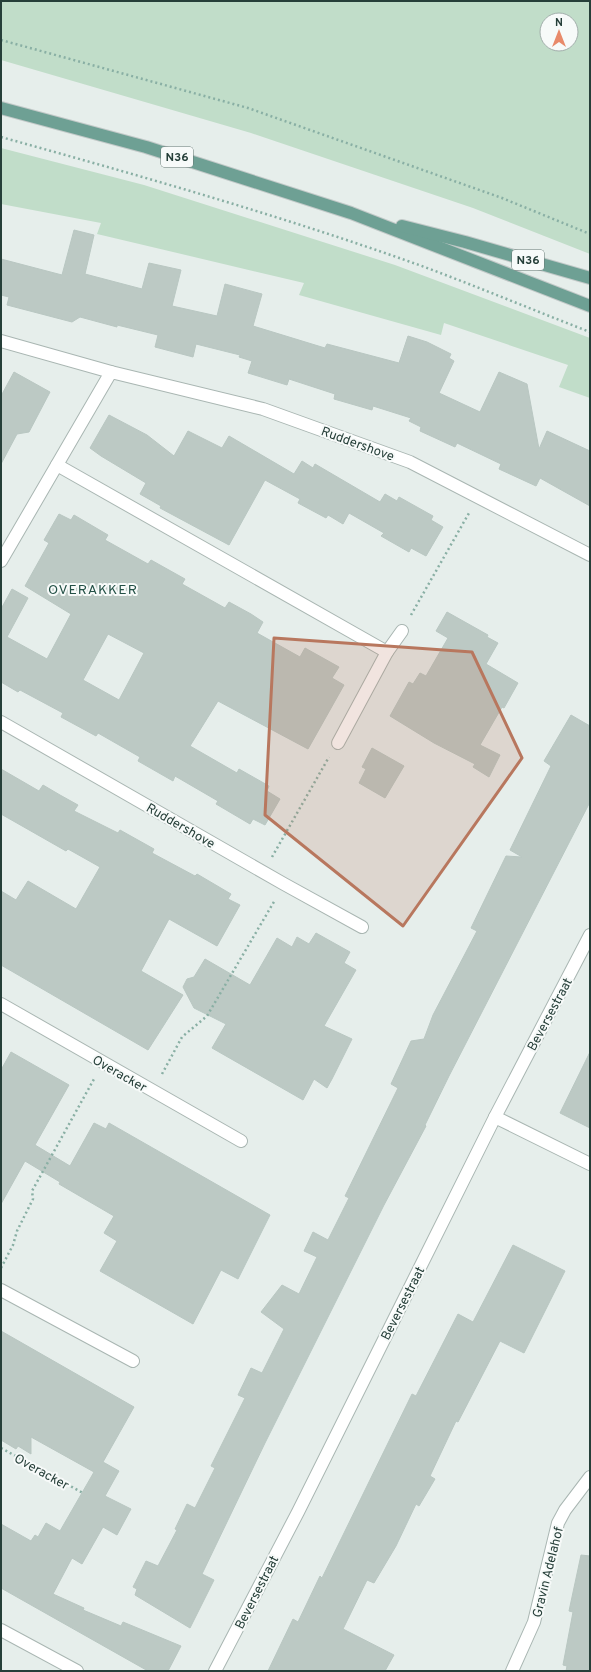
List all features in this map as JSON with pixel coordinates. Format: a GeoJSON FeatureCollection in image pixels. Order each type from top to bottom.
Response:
{"type":"FeatureCollection","features":[{"type":"Feature","properties":{"kind":"main road","name":"N36"},"geometry":{"type":"LineString","coordinates":[[1,108],[146,147],[351,213],[590,306]]}},
{"type":"Feature","properties":{"kind":"main road","name":"N36"},"geometry":{"type":"LineString","coordinates":[[351,213],[465,242],[590,278]]}},
{"type":"Feature","properties":{"kind":"street","name":"Ruddershove"},"geometry":{"type":"LineString","coordinates":[[1,341],[110,372],[263,409],[410,462],[590,555]]}},
{"type":"Feature","properties":{"kind":"street"},"geometry":{"type":"LineString","coordinates":[[1,561],[110,372]]}},
{"type":"Feature","properties":{"kind":"street"},"geometry":{"type":"LineString","coordinates":[[57,465],[387,652]]}},
{"type":"Feature","properties":{"kind":"street"},"geometry":{"type":"LineString","coordinates":[[338,743],[387,652],[402,631]]}},
{"type":"Feature","properties":{"kind":"street","name":"Ruddershove"},"geometry":{"type":"LineString","coordinates":[[1,722],[362,927]]}},
{"type":"Feature","properties":{"kind":"street","name":"Beversestraat"},"geometry":{"type":"LineString","coordinates":[[215,1671],[301,1505],[495,1117],[590,935]]}},
{"type":"Feature","properties":{"kind":"street","name":"Overacker"},"geometry":{"type":"LineString","coordinates":[[1,1004],[240,1141]]}},
{"type":"Feature","properties":{"kind":"street"},"geometry":{"type":"LineString","coordinates":[[495,1117],[590,1164]]}},
{"type":"Feature","properties":{"kind":"street"},"geometry":{"type":"LineString","coordinates":[[1,1290],[133,1361]]}},
{"type":"Feature","properties":{"kind":"street","name":"Gravin Adelahof"},"geometry":{"type":"LineString","coordinates":[[512,1671],[534,1622],[558,1523],[565,1510],[590,1477]]}},
{"type":"Feature","properties":{"kind":"street"},"geometry":{"type":"LineString","coordinates":[[1,1630],[77,1671]]}},
{"type":"Feature","properties":{"kind":"path"},"geometry":{"type":"LineString","coordinates":[[1,40],[248,108],[502,198],[590,234]]}},
{"type":"Feature","properties":{"kind":"path"},"geometry":{"type":"LineString","coordinates":[[1,136],[101,164],[290,222],[419,265],[590,332]]}},
{"type":"Feature","properties":{"kind":"path"},"geometry":{"type":"LineString","coordinates":[[402,631],[478,497]]}},
{"type":"Feature","properties":{"kind":"path"},"geometry":{"type":"LineString","coordinates":[[263,871],[338,743]]}},
{"type":"Feature","properties":{"kind":"path"},"geometry":{"type":"LineString","coordinates":[[152,1091],[182,1037],[207,1016],[284,884]]}},
{"type":"Feature","properties":{"kind":"path"},"geometry":{"type":"LineString","coordinates":[[1,1268],[13,1245],[17,1231],[33,1199],[32,1191],[103,1063]]}},
{"type":"Feature","properties":{"kind":"path","name":"Overacker"},"geometry":{"type":"LineString","coordinates":[[1,1448],[83,1493]]}},
{"type":"Feature","properties":{"kind":"highlighted area"},"geometry":{"type":"Polygon","coordinates":[[[274,638],[472,652],[522,758],[403,926],[265,815],[274,638]]]}},
{"type":"Feature","properties":{"kind":"green space"},"geometry":{"type":"Polygon","coordinates":[[[1,1],[590,1],[590,254],[473,208],[251,133],[1,60],[1,1]]]}},
{"type":"Feature","properties":{"kind":"green space"},"geometry":{"type":"Polygon","coordinates":[[[1,148],[144,185],[395,265],[590,338],[590,398],[559,387],[568,365],[444,323],[441,335],[299,295],[304,283],[97,234],[101,223],[1,204],[1,148]]]}},
{"type":"Feature","properties":{"kind":"building"},"geometry":{"type":"Polygon","coordinates":[[[74,230],[94,235],[85,274],[142,289],[149,263],[181,270],[172,306],[217,316],[225,284],[262,294],[253,326],[325,348],[327,344],[399,363],[408,336],[427,342],[451,354],[449,358],[454,361],[439,393],[480,412],[499,372],[527,384],[539,449],[547,431],[590,451],[590,506],[540,478],[536,486],[499,469],[501,464],[457,443],[455,447],[420,431],[421,427],[409,421],[411,418],[373,406],[372,410],[334,399],[335,394],[289,379],[287,385],[248,373],[252,361],[239,357],[240,355],[196,344],[193,357],[155,347],[158,335],[117,325],[117,327],[80,317],[72,322],[7,305],[9,297],[1,295],[1,259],[62,275],[74,230]]]}},
{"type":"Feature","properties":{"kind":"building"},"geometry":{"type":"Polygon","coordinates":[[[14,372],[50,392],[29,432],[17,434],[1,464],[1,396],[14,372]]]}},
{"type":"Feature","properties":{"kind":"building"},"geometry":{"type":"Polygon","coordinates":[[[109,415],[147,435],[174,456],[188,431],[222,448],[229,436],[294,474],[302,461],[313,468],[315,464],[380,502],[385,494],[397,501],[399,497],[433,516],[431,520],[443,527],[426,556],[411,548],[409,552],[381,536],[384,533],[349,513],[343,524],[328,515],[326,518],[298,503],[300,499],[265,480],[229,545],[160,508],[161,506],[140,494],[146,483],[90,448],[109,415]]]}},
{"type":"Feature","properties":{"kind":"building"},"geometry":{"type":"Polygon","coordinates":[[[59,514],[71,520],[74,515],[108,535],[105,540],[148,564],[151,560],[185,579],[182,584],[225,608],[229,602],[251,614],[263,622],[257,633],[300,657],[305,648],[339,667],[332,678],[344,685],[308,749],[218,701],[190,746],[237,773],[239,769],[269,786],[267,791],[280,799],[265,825],[253,819],[250,824],[216,804],[218,801],[175,776],[173,781],[138,761],[140,757],[98,733],[96,736],[61,717],[63,713],[20,690],[18,692],[1,682],[1,609],[12,589],[28,598],[7,637],[47,659],[71,614],[25,586],[49,543],[44,540],[59,514]],[[108,634],[83,680],[119,700],[144,653],[108,634]]]}},
{"type":"Feature","properties":{"kind":"building"},"geometry":{"type":"Polygon","coordinates":[[[447,612],[488,635],[487,637],[498,643],[486,664],[518,683],[480,745],[500,755],[489,777],[473,767],[475,764],[434,743],[390,716],[409,682],[413,684],[420,673],[426,676],[448,638],[436,631],[447,612]]]}},
{"type":"Feature","properties":{"kind":"building"},"geometry":{"type":"Polygon","coordinates":[[[571,715],[590,726],[590,802],[449,1076],[425,1125],[426,1126],[384,1205],[265,1443],[202,1574],[214,1580],[190,1628],[135,1595],[137,1589],[133,1587],[146,1561],[158,1566],[177,1530],[175,1529],[187,1504],[195,1508],[215,1468],[211,1466],[245,1398],[238,1395],[251,1368],[262,1373],[284,1329],[261,1312],[282,1285],[299,1294],[317,1257],[304,1251],[313,1232],[328,1240],[349,1198],[345,1196],[398,1088],[391,1084],[411,1041],[424,1039],[433,1015],[477,931],[471,928],[506,856],[522,857],[510,850],[551,766],[544,761],[571,715]]]}},
{"type":"Feature","properties":{"kind":"building"},"geometry":{"type":"Polygon","coordinates":[[[372,748],[404,766],[385,798],[359,783],[366,769],[362,767],[372,748]]]}},
{"type":"Feature","properties":{"kind":"building"},"geometry":{"type":"Polygon","coordinates":[[[1,769],[39,791],[43,785],[78,805],[74,811],[118,833],[120,830],[154,849],[152,853],[195,876],[197,874],[231,894],[228,899],[240,905],[217,946],[169,919],[141,971],[183,995],[148,1050],[1,965],[1,891],[16,900],[28,881],[76,909],[100,867],[68,849],[66,851],[1,814],[1,769]]]}},
{"type":"Feature","properties":{"kind":"building"},"geometry":{"type":"Polygon","coordinates":[[[316,933],[350,952],[344,963],[356,970],[324,1026],[352,1039],[327,1088],[314,1079],[303,1100],[212,1048],[226,1024],[194,1008],[183,987],[187,979],[194,977],[205,959],[250,985],[277,938],[292,947],[297,937],[309,944],[316,933]]]}},
{"type":"Feature","properties":{"kind":"building"},"geometry":{"type":"Polygon","coordinates":[[[11,1052],[69,1085],[35,1145],[70,1166],[94,1123],[106,1129],[109,1123],[270,1215],[238,1279],[221,1270],[193,1324],[100,1271],[117,1241],[104,1233],[114,1216],[59,1184],[60,1182],[25,1161],[1,1204],[1,1070],[11,1052]]]}},
{"type":"Feature","properties":{"kind":"building"},"geometry":{"type":"Polygon","coordinates":[[[590,1052],[590,1128],[560,1113],[590,1052]]]}},
{"type":"Feature","properties":{"kind":"building"},"geometry":{"type":"Polygon","coordinates":[[[513,1245],[565,1271],[524,1353],[500,1341],[458,1422],[456,1421],[430,1476],[435,1479],[419,1506],[416,1504],[396,1546],[374,1583],[367,1580],[343,1629],[394,1655],[385,1671],[268,1671],[293,1619],[298,1622],[320,1576],[322,1578],[412,1394],[416,1396],[458,1314],[473,1322],[513,1245]]]}},
{"type":"Feature","properties":{"kind":"building"},"geometry":{"type":"Polygon","coordinates":[[[1,1331],[134,1407],[103,1462],[119,1471],[105,1496],[131,1509],[117,1535],[103,1527],[82,1564],[72,1558],[53,1594],[84,1608],[83,1610],[121,1626],[123,1622],[181,1646],[168,1671],[148,1671],[1,1588],[1,1524],[31,1541],[35,1535],[38,1537],[46,1523],[60,1531],[94,1472],[31,1437],[31,1454],[18,1446],[16,1449],[1,1440],[1,1331]]]}},
{"type":"Feature","properties":{"kind":"building"},"geometry":{"type":"Polygon","coordinates":[[[581,1555],[590,1556],[590,1671],[566,1671],[567,1666],[563,1665],[573,1612],[569,1611],[581,1555]]]}},
{"type":"Feature","properties":{"kind":"district","name":"OVERAKKER"},"geometry":{"type":"Point","coordinates":[93,589]}}]}
